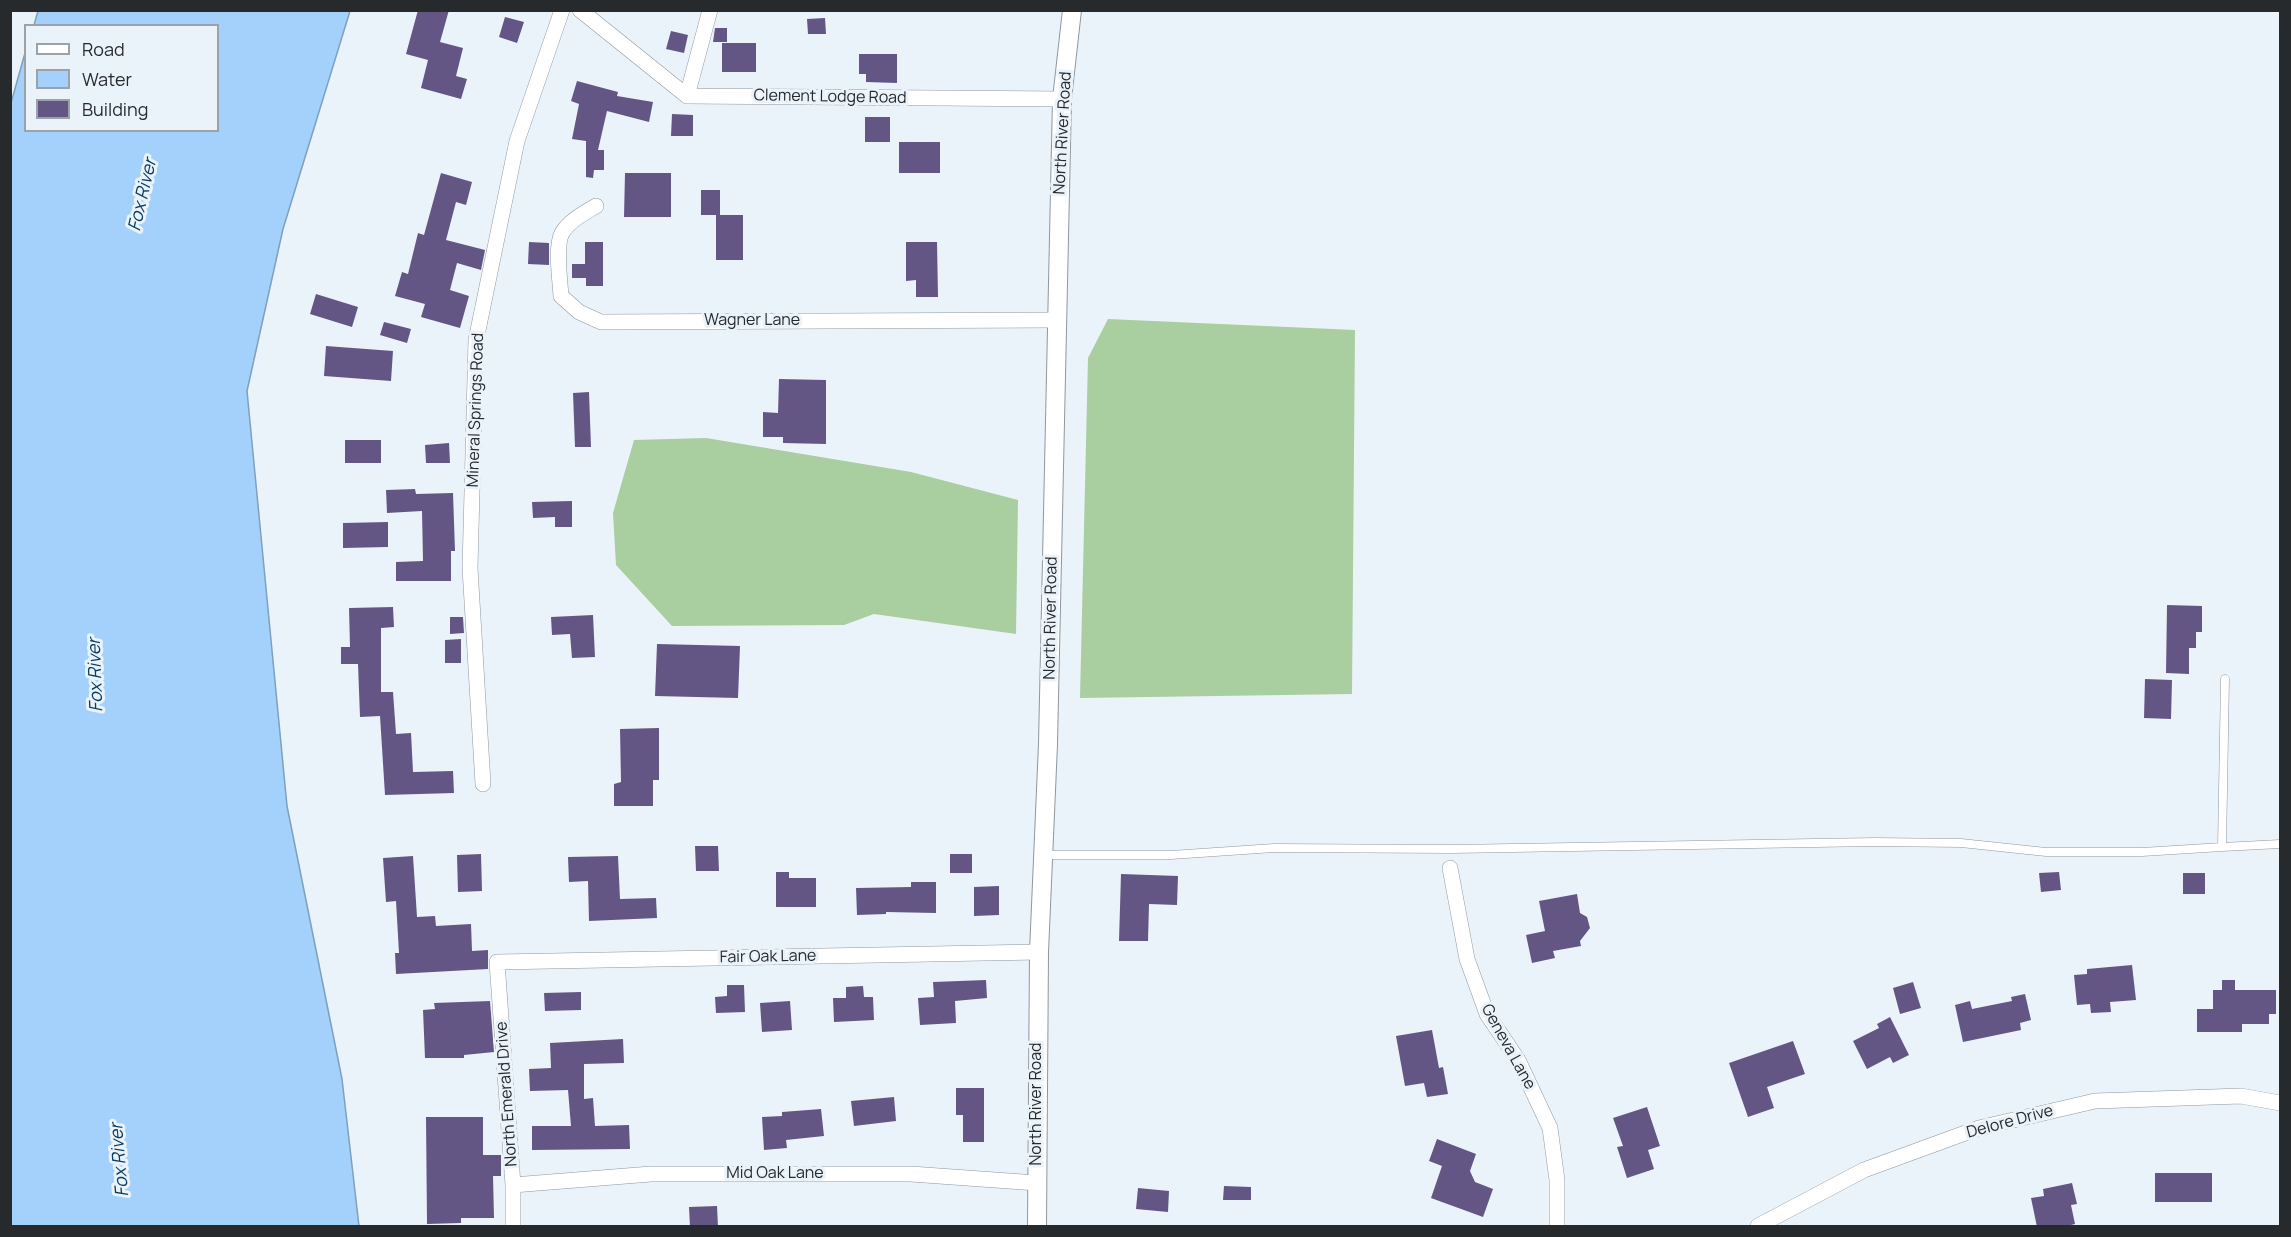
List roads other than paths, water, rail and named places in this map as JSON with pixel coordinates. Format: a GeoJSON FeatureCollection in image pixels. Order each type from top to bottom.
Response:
{"type":"FeatureCollection","features":[{"type":"Feature","properties":{"kind":"street","name":"Mineral Springs Road"},"geometry":{"type":"LineString","coordinates":[[483,784],[470,568],[476,340],[517,141],[562,10]]}},
{"type":"Feature","properties":{"kind":"street"},"geometry":{"type":"LineString","coordinates":[[580,10],[687,96],[710,10]]}},
{"type":"Feature","properties":{"kind":"street","name":"North River Road"},"geometry":{"type":"LineString","coordinates":[[1037,1227],[1036,1080],[1039,952],[1045,855],[1062,99],[1072,10]]}},
{"type":"Feature","properties":{"kind":"street","name":"Clement Lodge Road"},"geometry":{"type":"LineString","coordinates":[[687,96],[1062,99]]}},
{"type":"Feature","properties":{"kind":"street","name":"Wagner Lane"},"geometry":{"type":"LineString","coordinates":[[596,206],[579,216],[561,234],[559,258],[561,296],[579,312],[601,322],[1057,320]]}},
{"type":"Feature","properties":{"kind":"street","name":"Geneva Lane"},"geometry":{"type":"LineString","coordinates":[[1450,868],[1467,959],[1486,1014],[1518,1060],[1550,1128],[1557,1180],[1557,1227]]}},
{"type":"Feature","properties":{"kind":"street","name":"Fair Oak Lane"},"geometry":{"type":"LineString","coordinates":[[497,962],[1039,952]]}},
{"type":"Feature","properties":{"kind":"street","name":"North Emerald Drive"},"geometry":{"type":"LineString","coordinates":[[497,962],[513,1185],[513,1227]]}},
{"type":"Feature","properties":{"kind":"street","name":"Delore Drive"},"geometry":{"type":"LineString","coordinates":[[1758,1227],[1864,1170],[1979,1128],[2095,1101],[2241,1096],[2280,1102]]}},
{"type":"Feature","properties":{"kind":"street","name":"Mid Oak Lane"},"geometry":{"type":"LineString","coordinates":[[513,1185],[651,1174],[911,1174],[1037,1183]]}},
{"type":"Feature","properties":{"kind":"lane"},"geometry":{"type":"LineString","coordinates":[[2222,847],[2225,679]]}},
{"type":"Feature","properties":{"kind":"lane"},"geometry":{"type":"LineString","coordinates":[[1045,855],[1171,855],[1274,848],[1452,849],[1863,842],[1961,843],[2046,852],[2142,852],[2280,844]]}},
{"type":"Feature","properties":{"kind":"water","name":"Fox River"},"geometry":{"type":"Polygon","coordinates":[[[38,11],[350,11],[283,229],[247,391],[287,806],[342,1079],[359,1226],[11,1226],[11,103],[24,57],[24,132],[219,132],[219,24],[34,24],[38,11]]]}}]}
